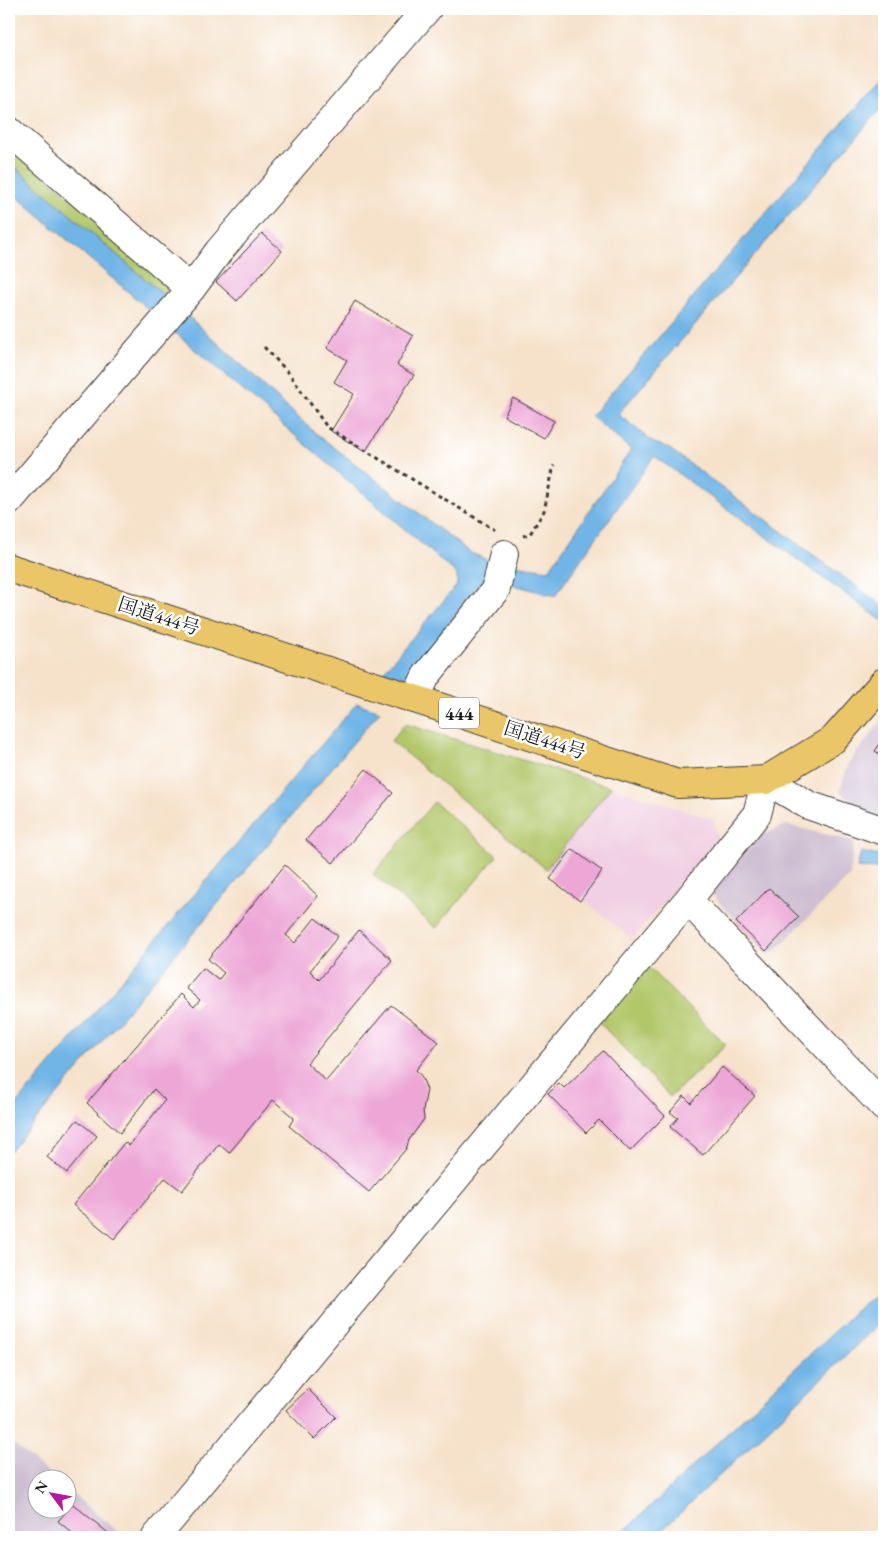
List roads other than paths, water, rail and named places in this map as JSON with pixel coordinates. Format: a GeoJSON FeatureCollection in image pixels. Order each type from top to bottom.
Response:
{"type":"FeatureCollection","features":[{"type":"Feature","properties":{"kind":"highway","name":"国道444号"},"geometry":{"type":"LineString","coordinates":[[9,568],[678,784],[766,780],[834,739],[884,682]]}},
{"type":"Feature","properties":{"kind":"street"},"geometry":{"type":"LineString","coordinates":[[9,502],[191,289],[219,251],[427,9]]}},
{"type":"Feature","properties":{"kind":"street"},"geometry":{"type":"LineString","coordinates":[[9,131],[191,289]]}},
{"type":"Feature","properties":{"kind":"street"},"geometry":{"type":"LineString","coordinates":[[415,699],[426,676],[496,589],[507,547]]}},
{"type":"Feature","properties":{"kind":"street"},"geometry":{"type":"LineString","coordinates":[[156,1537],[688,900],[757,814],[766,780],[808,805],[884,831]]}},
{"type":"Feature","properties":{"kind":"street"},"geometry":{"type":"LineString","coordinates":[[688,900],[884,1107]]}},
{"type":"Feature","properties":{"kind":"water"},"geometry":{"type":"Polygon","coordinates":[[[884,75],[884,105],[618,414],[654,443],[667,447],[884,607],[884,622],[654,456],[555,596],[514,585],[489,581],[407,679],[384,671],[457,585],[457,574],[172,330],[186,314],[313,431],[469,552],[492,562],[549,570],[631,450],[591,416],[884,75]]]}},
{"type":"Feature","properties":{"kind":"water"},"geometry":{"type":"Polygon","coordinates":[[[9,162],[167,298],[154,314],[9,190],[9,162]]]}},
{"type":"Feature","properties":{"kind":"water"},"geometry":{"type":"Polygon","coordinates":[[[357,703],[380,711],[9,1152],[9,1113],[357,703]]]}},
{"type":"Feature","properties":{"kind":"water"},"geometry":{"type":"Polygon","coordinates":[[[861,852],[884,857],[884,869],[857,868],[861,852]]]}},
{"type":"Feature","properties":{"kind":"water"},"geometry":{"type":"Polygon","coordinates":[[[884,1284],[884,1319],[655,1537],[618,1537],[884,1284]]]}}]}
